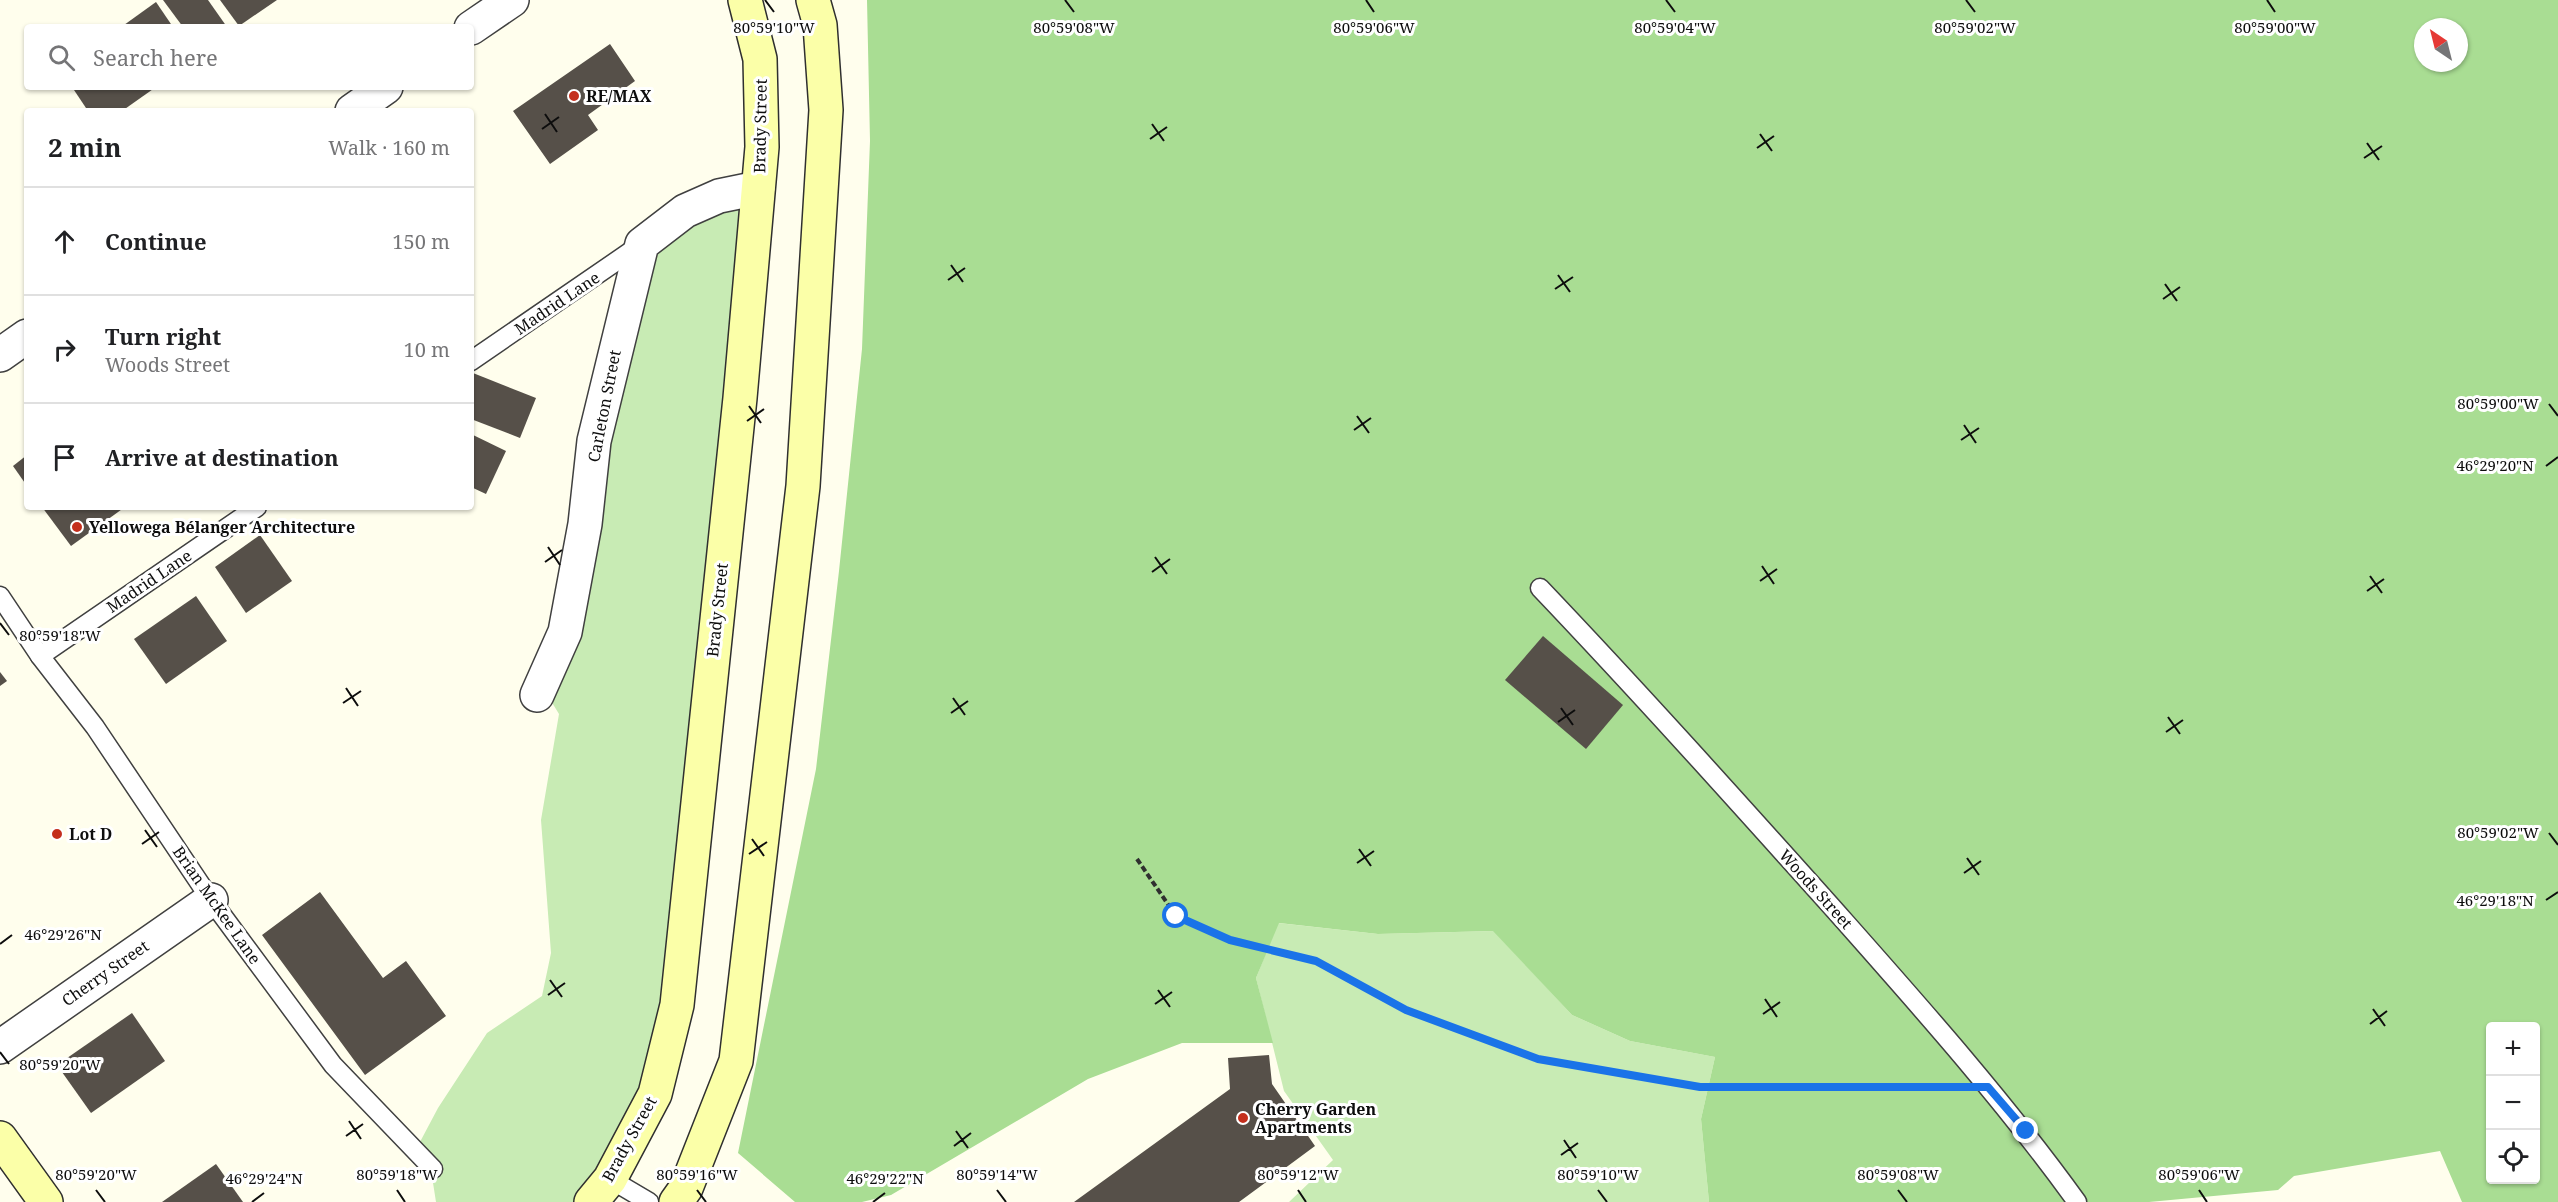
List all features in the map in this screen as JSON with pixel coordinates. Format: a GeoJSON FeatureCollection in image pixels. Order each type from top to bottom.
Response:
{"type":"FeatureCollection","features":[{"type":"Feature","properties":{"kind":"main road"},"geometry":{"type":"LineString","coordinates":[[676,1202],[686,1188],[736,1061],[803,486],[826,110],[820,25],[813,0]]}},
{"type":"Feature","properties":{"kind":"main road","name":"Brady Street"},"geometry":{"type":"LineString","coordinates":[[600,1190],[655,1094],[677,1005],[740,398],[762,147],[760,59],[744,1]]}},
{"type":"Feature","properties":{"kind":"main road"},"geometry":{"type":"LineString","coordinates":[[0,1138],[46,1202]]}},
{"type":"Feature","properties":{"kind":"street"},"geometry":{"type":"LineString","coordinates":[[474,26],[512,0]]}},
{"type":"Feature","properties":{"kind":"street"},"geometry":{"type":"LineString","coordinates":[[356,108],[382,90]]}},
{"type":"Feature","properties":{"kind":"street"},"geometry":{"type":"LineString","coordinates":[[642,244],[685,211],[719,196],[758,188]]}},
{"type":"Feature","properties":{"kind":"street","name":"Carleton Street"},"geometry":{"type":"LineString","coordinates":[[537,695],[565,632],[585,524],[594,441],[642,244]]}},
{"type":"Feature","properties":{"kind":"street"},"geometry":{"type":"LineString","coordinates":[[0,354],[24,338]]}},
{"type":"Feature","properties":{"kind":"street","name":"Cherry Street"},"geometry":{"type":"LineString","coordinates":[[0,1047],[211,900]]}},
{"type":"Feature","properties":{"kind":"lane","name":"Madrid Lane"},"geometry":{"type":"LineString","coordinates":[[474,359],[642,244]]}},
{"type":"Feature","properties":{"kind":"lane","name":"Madrid Lane"},"geometry":{"type":"LineString","coordinates":[[40,656],[253,510]]}},
{"type":"Feature","properties":{"kind":"lane","name":"Woods Street"},"geometry":{"type":"LineString","coordinates":[[1540,588],[1656,710],[1988,1087],[2026,1131],[2077,1202]]}},
{"type":"Feature","properties":{"kind":"lane","name":"Brian McKee Lane"},"geometry":{"type":"LineString","coordinates":[[0,596],[40,656],[95,727],[211,900],[333,1065],[433,1169]]}},
{"type":"Feature","properties":{"kind":"lane"},"geometry":{"type":"LineString","coordinates":[[600,1190],[649,1202]]}},
{"type":"Feature","properties":{"kind":"path"},"geometry":{"type":"LineString","coordinates":[[1137,859],[1176,916],[1230,940],[1316,961],[1406,1010],[1538,1059],[1700,1087],[1988,1087]]}},
{"type":"Feature","properties":{"kind":"green space"},"geometry":{"type":"Polygon","coordinates":[[[867,0],[2558,0],[2558,1202],[2462,1202],[2440,1151],[2294,1176],[2278,1190],[2149,1202],[1709,1202],[1701,1119],[1715,1057],[1630,1041],[1572,1015],[1493,931],[1378,934],[1279,923],[1256,978],[1273,1043],[1182,1043],[1088,1079],[891,1195],[862,1202],[795,1202],[738,1153],[816,769],[862,349],[870,141],[867,0]]]}},
{"type":"Feature","properties":{"kind":"green space"},"geometry":{"type":"Polygon","coordinates":[[[756,185],[652,1092],[587,1202],[436,1202],[431,1170],[412,1157],[438,1108],[487,1033],[542,996],[551,953],[541,820],[559,714],[540,683],[640,242],[756,185]]]}},
{"type":"Feature","properties":{"kind":"green space"},"geometry":{"type":"Polygon","coordinates":[[[1278,923],[1378,934],[1494,931],[1572,1015],[1630,1041],[1715,1057],[1701,1119],[1709,1202],[1289,1202],[1333,1160],[1284,1091],[1256,978],[1278,923]]]}},
{"type":"Feature","properties":{"kind":"building"},"geometry":{"type":"Polygon","coordinates":[[[163,0],[208,0],[225,24],[181,24],[163,0]]]}},
{"type":"Feature","properties":{"kind":"building"},"geometry":{"type":"Polygon","coordinates":[[[220,0],[277,0],[242,24],[238,24],[220,0]]]}},
{"type":"Feature","properties":{"kind":"building"},"geometry":{"type":"Polygon","coordinates":[[[156,2],[171,24],[125,24],[156,2]]]}},
{"type":"Feature","properties":{"kind":"building","name":"RE/MAX"},"geometry":{"type":"Polygon","coordinates":[[[610,44],[635,81],[588,115],[598,130],[550,164],[513,111],[610,44]]]}},
{"type":"Feature","properties":{"kind":"building"},"geometry":{"type":"Polygon","coordinates":[[[74,90],[152,90],[126,108],[86,108],[74,90]]]}},
{"type":"Feature","properties":{"kind":"building"},"geometry":{"type":"Polygon","coordinates":[[[474,373],[536,398],[520,438],[474,420],[474,373]]]}},
{"type":"Feature","properties":{"kind":"building"},"geometry":{"type":"Polygon","coordinates":[[[474,435],[506,451],[486,494],[474,488],[474,435]]]}},
{"type":"Feature","properties":{"kind":"building"},"geometry":{"type":"Polygon","coordinates":[[[24,457],[24,482],[13,466],[24,457]]]}},
{"type":"Feature","properties":{"kind":"building","name":"Yellowega Bélanger Architecture"},"geometry":{"type":"Polygon","coordinates":[[[44,510],[121,510],[71,546],[44,510]]]}},
{"type":"Feature","properties":{"kind":"building"},"geometry":{"type":"Polygon","coordinates":[[[260,535],[292,581],[246,613],[215,567],[260,535]]]}},
{"type":"Feature","properties":{"kind":"building"},"geometry":{"type":"Polygon","coordinates":[[[196,596],[227,641],[166,684],[134,639],[196,596]]]}},
{"type":"Feature","properties":{"kind":"building"},"geometry":{"type":"Polygon","coordinates":[[[1543,636],[1623,705],[1586,749],[1505,680],[1543,636]]]}},
{"type":"Feature","properties":{"kind":"building"},"geometry":{"type":"Polygon","coordinates":[[[0,672],[7,681],[0,686],[0,672]]]}},
{"type":"Feature","properties":{"kind":"building"},"geometry":{"type":"Polygon","coordinates":[[[320,892],[383,978],[406,961],[446,1016],[365,1075],[262,935],[320,892]]]}},
{"type":"Feature","properties":{"kind":"building"},"geometry":{"type":"Polygon","coordinates":[[[132,1013],[165,1061],[91,1113],[57,1065],[132,1013]]]}},
{"type":"Feature","properties":{"kind":"building","name":"Cherry Garden Apartments"},"geometry":{"type":"Polygon","coordinates":[[[1269,1055],[1272,1084],[1315,1146],[1239,1202],[1074,1202],[1230,1089],[1228,1058],[1269,1055]]]}},
{"type":"Feature","properties":{"kind":"building"},"geometry":{"type":"Polygon","coordinates":[[[216,1164],[243,1202],[162,1202],[216,1164]]]}},
{"type":"Feature","properties":{"kind":"place","name":"RE/MAX"},"geometry":{"type":"Point","coordinates":[574,96]}},
{"type":"Feature","properties":{"kind":"place","name":"Yellowega Bélanger Architecture"},"geometry":{"type":"Point","coordinates":[77,527]}},
{"type":"Feature","properties":{"kind":"place","name":"Lot D"},"geometry":{"type":"Point","coordinates":[57,834]}},
{"type":"Feature","properties":{"kind":"place","name":"Cherry Garden Apartments"},"geometry":{"type":"Point","coordinates":[1243,1118]}},
{"type":"Feature","properties":{"kind":"route"},"geometry":{"type":"LineString","coordinates":[[1176,916],[1230,940],[1316,961],[1406,1010],[1538,1059],[1700,1087],[1988,1087],[2026,1131]]}}]}
